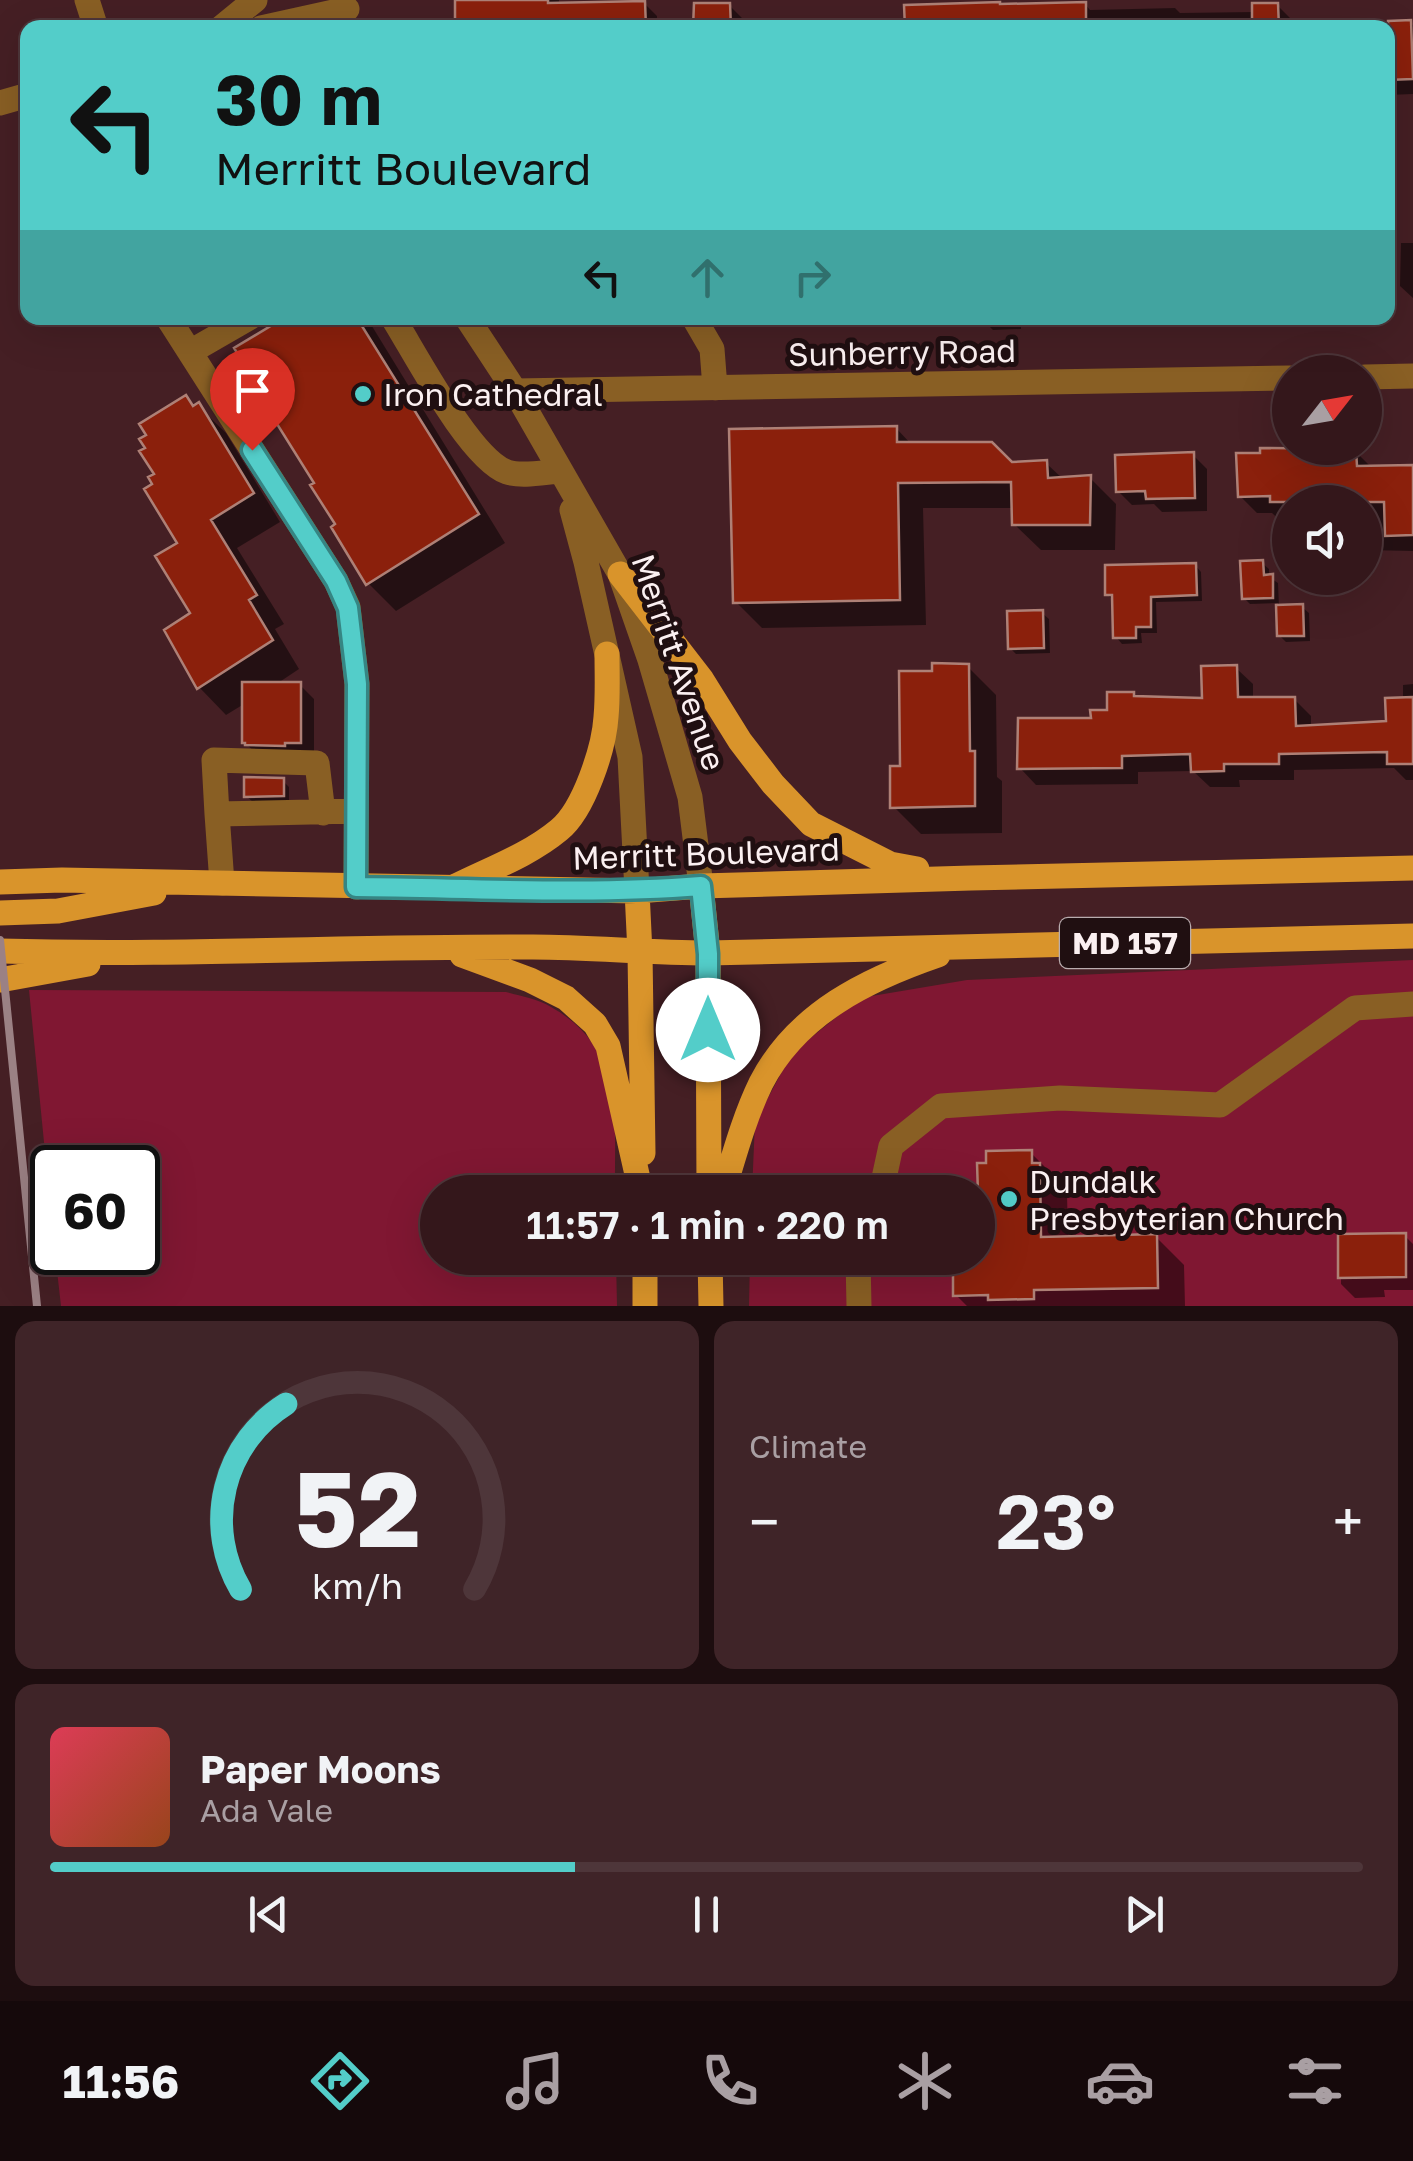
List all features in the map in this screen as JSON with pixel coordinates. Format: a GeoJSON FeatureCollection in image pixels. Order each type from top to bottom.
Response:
{"type":"FeatureCollection","features":[{"type":"Feature","properties":{"kind":"main road"},"geometry":{"type":"LineString","coordinates":[[620,574],[702,680],[740,742],[812,824],[890,864],[971,878]]}},
{"type":"Feature","properties":{"kind":"main road"},"geometry":{"type":"LineString","coordinates":[[452,888],[525,852],[560,830],[573,814],[586,788],[606,720],[607,654]]}},
{"type":"Feature","properties":{"kind":"main road"},"geometry":{"type":"LineString","coordinates":[[0,866],[62,880]]}},
{"type":"Feature","properties":{"kind":"main road","name":"Merritt Boulevard"},"geometry":{"type":"LineString","coordinates":[[0,882],[637,891],[701,886],[1413,868]]}},
{"type":"Feature","properties":{"kind":"main road"},"geometry":{"type":"LineString","coordinates":[[0,913],[58,911],[212,883]]}},
{"type":"Feature","properties":{"kind":"main road"},"geometry":{"type":"LineString","coordinates":[[701,886],[708,954],[709,1175]]}},
{"type":"Feature","properties":{"kind":"main road"},"geometry":{"type":"LineString","coordinates":[[637,891],[642,1175]]}},
{"type":"Feature","properties":{"kind":"main road","name":"MD 157"},"geometry":{"type":"LineString","coordinates":[[728,1175],[762,1082],[784,1050],[838,999],[894,970],[958,948],[1413,936]]}},
{"type":"Feature","properties":{"kind":"main road"},"geometry":{"type":"LineString","coordinates":[[0,952],[142,954],[538,947],[708,954],[958,948]]}},
{"type":"Feature","properties":{"kind":"main road"},"geometry":{"type":"LineString","coordinates":[[443,948],[530,980],[566,998],[595,1024],[608,1046],[638,1175]]}},
{"type":"Feature","properties":{"kind":"main road"},"geometry":{"type":"LineString","coordinates":[[0,980],[142,954]]}},
{"type":"Feature","properties":{"kind":"main road"},"geometry":{"type":"LineString","coordinates":[[644,1275],[645,1306]]}},
{"type":"Feature","properties":{"kind":"main road"},"geometry":{"type":"LineString","coordinates":[[710,1275],[711,1306]]}},
{"type":"Feature","properties":{"kind":"street"},"geometry":{"type":"LineString","coordinates":[[231,20],[255,0]]}},
{"type":"Feature","properties":{"kind":"street"},"geometry":{"type":"LineString","coordinates":[[306,20],[349,12]]}},
{"type":"Feature","properties":{"kind":"street"},"geometry":{"type":"LineString","coordinates":[[173,325],[336,581],[348,608],[357,684],[356,887]]}},
{"type":"Feature","properties":{"kind":"street"},"geometry":{"type":"LineString","coordinates":[[190,352],[237,325]]}},
{"type":"Feature","properties":{"kind":"street"},"geometry":{"type":"LineString","coordinates":[[398,325],[462,428],[488,460],[506,472],[561,471]]}},
{"type":"Feature","properties":{"kind":"street","name":"Merritt Avenue"},"geometry":{"type":"LineString","coordinates":[[472,325],[515,392],[620,574],[690,797],[701,886]]}},
{"type":"Feature","properties":{"kind":"street"},"geometry":{"type":"LineString","coordinates":[[698,325],[712,348],[716,388]]}},
{"type":"Feature","properties":{"kind":"street"},"geometry":{"type":"LineString","coordinates":[[1382,377],[1413,376]]}},
{"type":"Feature","properties":{"kind":"street","name":"Sunberry Road"},"geometry":{"type":"LineString","coordinates":[[515,392],[1272,378]]}},
{"type":"Feature","properties":{"kind":"street","name":"Merritt Avenue"},"geometry":{"type":"LineString","coordinates":[[561,471],[630,757],[637,891]]}},
{"type":"Feature","properties":{"kind":"street"},"geometry":{"type":"LineString","coordinates":[[212,883],[217,814],[214,760],[316,763],[323,813]]}},
{"type":"Feature","properties":{"kind":"street"},"geometry":{"type":"LineString","coordinates":[[217,814],[356,812]]}},
{"type":"Feature","properties":{"kind":"street"},"geometry":{"type":"LineString","coordinates":[[885,1175],[891,1146],[941,1106],[1060,1098],[1220,1104],[1355,1008],[1413,1004]]}},
{"type":"Feature","properties":{"kind":"street"},"geometry":{"type":"LineString","coordinates":[[858,1275],[859,1306]]}},
{"type":"Feature","properties":{"kind":"shaded area"},"geometry":{"type":"Polygon","coordinates":[[[1413,960],[1413,1306],[749,1306],[750,1275],[995,1275],[995,1175],[753,1175],[755,1122],[792,1053],[860,998],[967,980],[1413,960]]]}},
{"type":"Feature","properties":{"kind":"shaded area"},"geometry":{"type":"Polygon","coordinates":[[[29,990],[506,992],[535,1000],[575,1024],[604,1064],[614,1112],[615,1175],[420,1175],[420,1275],[616,1275],[617,1306],[61,1306],[57,1275],[160,1275],[160,1145],[44,1145],[29,990]]]}},
{"type":"Feature","properties":{"kind":"building"},"geometry":{"type":"Polygon","coordinates":[[[455,0],[645,1],[646,20],[455,20],[455,0]]]}},
{"type":"Feature","properties":{"kind":"building"},"geometry":{"type":"Polygon","coordinates":[[[1086,2],[1086,20],[905,20],[904,5],[1086,2]]]}},
{"type":"Feature","properties":{"kind":"building"},"geometry":{"type":"Polygon","coordinates":[[[694,3],[730,3],[731,20],[693,20],[694,3]]]}},
{"type":"Feature","properties":{"kind":"building"},"geometry":{"type":"Polygon","coordinates":[[[1252,3],[1278,3],[1279,20],[1252,20],[1252,3]]]}},
{"type":"Feature","properties":{"kind":"building"},"geometry":{"type":"Polygon","coordinates":[[[1411,20],[1413,79],[1395,80],[1395,21],[1411,20]]]}},
{"type":"Feature","properties":{"kind":"building"},"geometry":{"type":"Polygon","coordinates":[[[272,325],[361,325],[479,514],[366,585],[331,527],[335,524],[310,485],[314,483],[247,376],[250,374],[234,348],[272,325]]]}},
{"type":"Feature","properties":{"kind":"building"},"geometry":{"type":"Polygon","coordinates":[[[186,395],[193,406],[199,402],[254,493],[211,520],[257,595],[249,600],[273,640],[197,689],[164,630],[190,613],[155,556],[177,543],[144,489],[152,484],[148,477],[154,474],[139,451],[145,448],[139,439],[146,435],[139,424],[186,395]]]}},
{"type":"Feature","properties":{"kind":"building"},"geometry":{"type":"Polygon","coordinates":[[[897,426],[897,442],[992,442],[1012,462],[1047,460],[1048,478],[1091,475],[1090,525],[1012,525],[1011,482],[898,483],[900,600],[733,603],[729,429],[897,426]]]}},
{"type":"Feature","properties":{"kind":"building"},"geometry":{"type":"Polygon","coordinates":[[[1260,448],[1272,448],[1272,465],[1413,465],[1413,535],[1385,536],[1382,485],[1272,485],[1272,502],[1270,496],[1238,497],[1236,453],[1260,453],[1260,448]]]}},
{"type":"Feature","properties":{"kind":"building"},"geometry":{"type":"Polygon","coordinates":[[[1194,452],[1195,498],[1146,499],[1145,491],[1116,492],[1115,455],[1194,452]]]}},
{"type":"Feature","properties":{"kind":"building"},"geometry":{"type":"Polygon","coordinates":[[[1263,560],[1264,575],[1272,574],[1273,598],[1242,599],[1240,561],[1263,560]]]}},
{"type":"Feature","properties":{"kind":"building"},"geometry":{"type":"Polygon","coordinates":[[[1196,563],[1197,595],[1151,597],[1151,627],[1136,627],[1136,638],[1113,638],[1112,595],[1105,595],[1105,565],[1196,563]]]}},
{"type":"Feature","properties":{"kind":"building"},"geometry":{"type":"Polygon","coordinates":[[[1303,604],[1304,636],[1277,636],[1276,605],[1303,604]]]}},
{"type":"Feature","properties":{"kind":"building"},"geometry":{"type":"Polygon","coordinates":[[[1043,610],[1044,648],[1008,649],[1007,611],[1043,610]]]}},
{"type":"Feature","properties":{"kind":"building"},"geometry":{"type":"Polygon","coordinates":[[[932,663],[969,664],[975,806],[890,808],[890,766],[900,766],[899,671],[932,671],[932,663]]]}},
{"type":"Feature","properties":{"kind":"building"},"geometry":{"type":"Polygon","coordinates":[[[1237,665],[1238,697],[1295,697],[1296,726],[1386,721],[1385,698],[1413,697],[1413,764],[1387,764],[1387,752],[1279,754],[1279,764],[1224,764],[1224,771],[1191,772],[1190,754],[1122,756],[1122,768],[1017,769],[1018,718],[1091,718],[1090,710],[1107,710],[1107,692],[1202,698],[1201,666],[1237,665]]]}},
{"type":"Feature","properties":{"kind":"building"},"geometry":{"type":"Polygon","coordinates":[[[242,682],[301,682],[301,743],[242,743],[242,682]]]}},
{"type":"Feature","properties":{"kind":"building"},"geometry":{"type":"Polygon","coordinates":[[[244,777],[284,778],[284,796],[244,797],[244,777]]]}},
{"type":"Feature","properties":{"kind":"building","name":"Dundalk Presbyterian Church"},"geometry":{"type":"Polygon","coordinates":[[[1032,1150],[1032,1163],[1040,1163],[1041,1237],[1157,1234],[1158,1288],[1034,1290],[1034,1299],[953,1296],[953,1275],[995,1275],[995,1175],[977,1175],[977,1163],[986,1163],[986,1151],[1032,1150]]]}},
{"type":"Feature","properties":{"kind":"building"},"geometry":{"type":"Polygon","coordinates":[[[1406,1233],[1406,1277],[1338,1278],[1338,1234],[1406,1233]]]}},
{"type":"Feature","properties":{"kind":"railway"},"geometry":{"type":"LineString","coordinates":[[0,940],[37,1306]]}},
{"type":"Feature","properties":{"kind":"place","name":"Iron Cathedral"},"geometry":{"type":"Point","coordinates":[363,394]}},
{"type":"Feature","properties":{"kind":"place","name":"Dundalk Presbyterian Church"},"geometry":{"type":"Point","coordinates":[1009,1199]}},
{"type":"Feature","properties":{"kind":"route"},"geometry":{"type":"LineString","coordinates":[[252,450],[336,581],[348,608],[357,684],[356,887],[637,891],[701,886],[708,954],[708,1030]]}}]}
